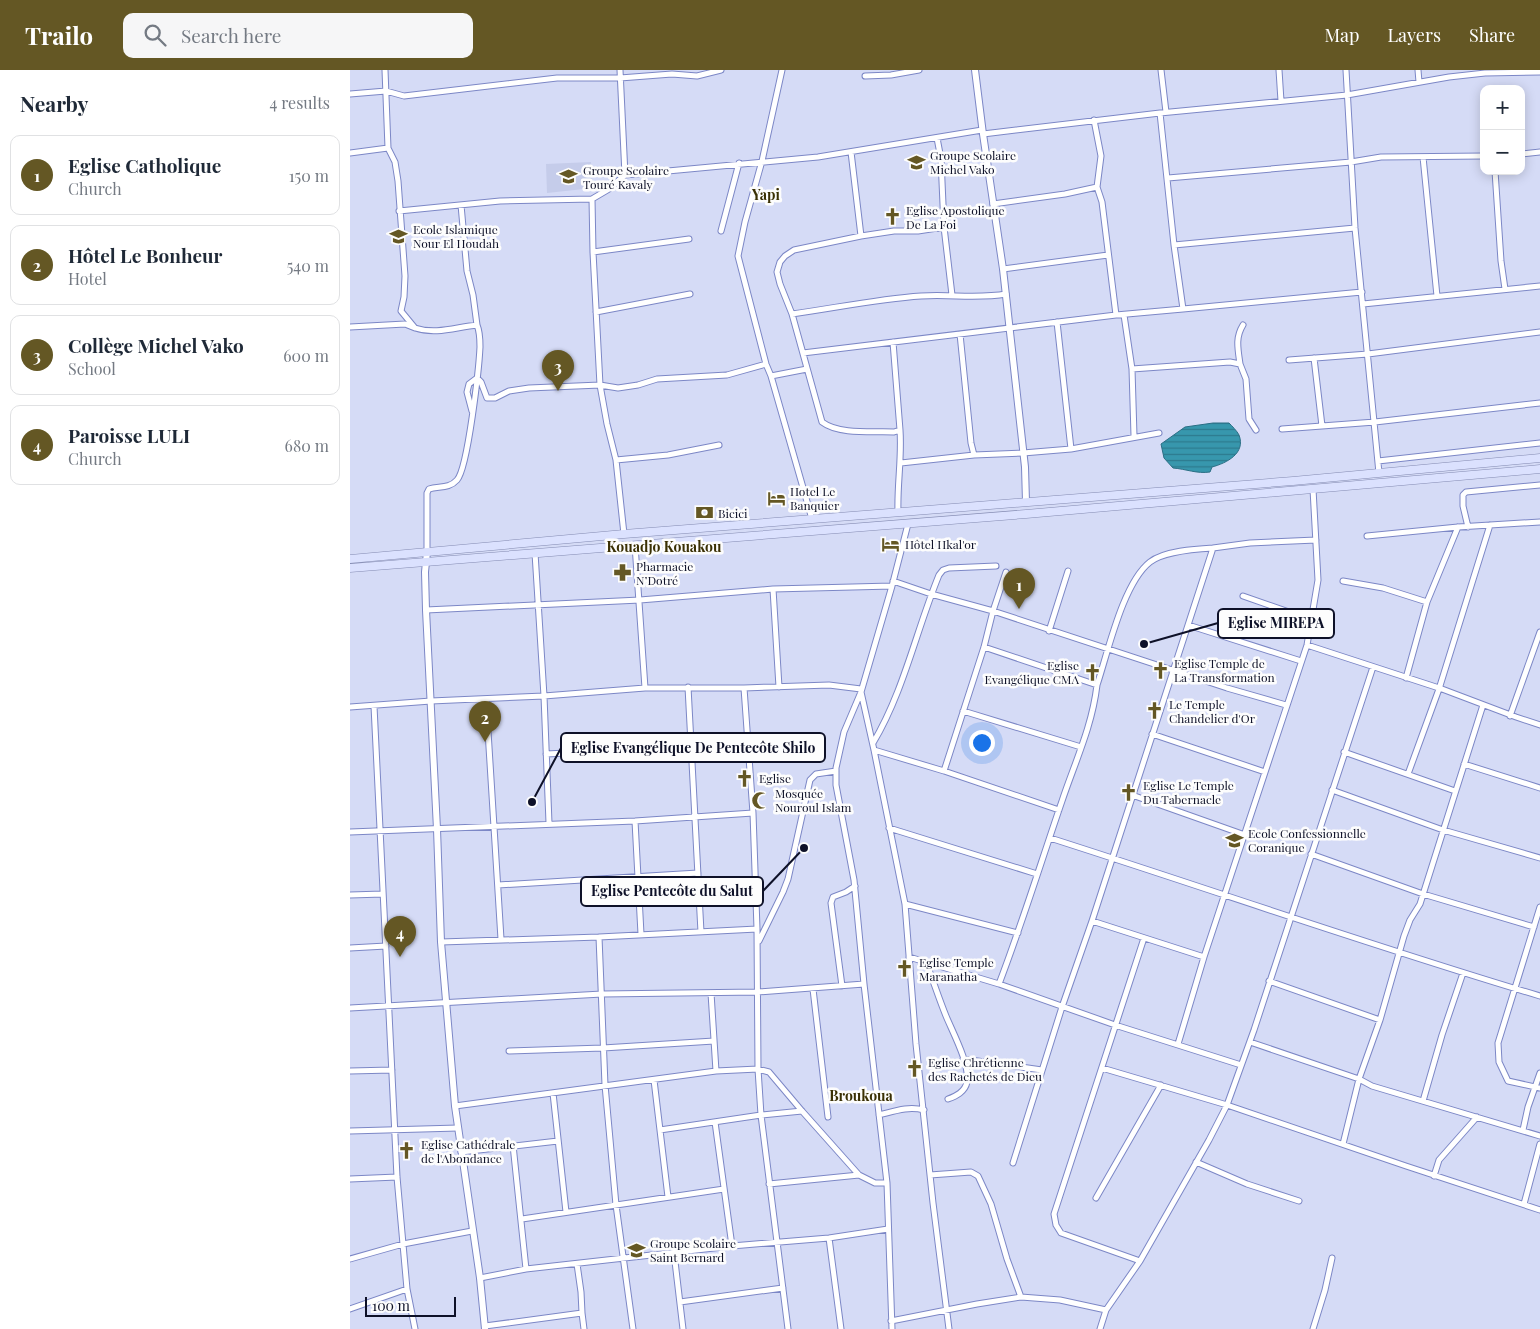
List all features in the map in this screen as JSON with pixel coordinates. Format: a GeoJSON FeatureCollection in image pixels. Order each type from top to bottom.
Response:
{"type":"FeatureCollection","features":[{"type":"Feature","properties":{"kind":"main road"},"geometry":{"type":"LineString","coordinates":[[350,558],[1540,458]]}},
{"type":"Feature","properties":{"kind":"main road"},"geometry":{"type":"LineString","coordinates":[[350,568],[908,524],[1540,469]]}},
{"type":"Feature","properties":{"kind":"street"},"geometry":{"type":"LineString","coordinates":[[385,70],[388,148],[395,162],[398,181],[405,276],[404,298],[401,311],[415,328]]}},
{"type":"Feature","properties":{"kind":"street"},"geometry":{"type":"LineString","coordinates":[[557,70],[557,78]]}},
{"type":"Feature","properties":{"kind":"street"},"geometry":{"type":"LineString","coordinates":[[620,70],[625,175]]}},
{"type":"Feature","properties":{"kind":"street"},"geometry":{"type":"LineString","coordinates":[[350,94],[386,91],[404,96],[557,78],[620,78],[672,74],[696,76],[721,70]]}},
{"type":"Feature","properties":{"kind":"street"},"geometry":{"type":"LineString","coordinates":[[782,70],[738,256],[766,364],[812,519]]}},
{"type":"Feature","properties":{"kind":"street"},"geometry":{"type":"LineString","coordinates":[[865,76],[891,75],[918,70]]}},
{"type":"Feature","properties":{"kind":"street"},"geometry":{"type":"LineString","coordinates":[[975,70],[982,132],[1006,294],[1023,453],[1026,502]]}},
{"type":"Feature","properties":{"kind":"street"},"geometry":{"type":"LineString","coordinates":[[1162,70],[1168,178],[1174,245],[1183,309]]}},
{"type":"Feature","properties":{"kind":"street"},"geometry":{"type":"LineString","coordinates":[[1279,70],[1281,101]]}},
{"type":"Feature","properties":{"kind":"street"},"geometry":{"type":"LineString","coordinates":[[1346,70],[1355,228],[1364,304],[1379,473]]}},
{"type":"Feature","properties":{"kind":"street"},"geometry":{"type":"LineString","coordinates":[[1418,70],[1418,82]]}},
{"type":"Feature","properties":{"kind":"street"},"geometry":{"type":"LineString","coordinates":[[399,211],[500,201],[592,199],[609,189],[625,175],[851,152],[982,132],[1163,112],[1347,95],[1485,72],[1540,72]]}},
{"type":"Feature","properties":{"kind":"street"},"geometry":{"type":"LineString","coordinates":[[1094,120],[1101,156],[1097,187],[1102,202],[1116,315]]}},
{"type":"Feature","properties":{"kind":"street"},"geometry":{"type":"LineString","coordinates":[[937,138],[941,159],[944,227],[952,295]]}},
{"type":"Feature","properties":{"kind":"street"},"geometry":{"type":"LineString","coordinates":[[350,153],[388,148]]}},
{"type":"Feature","properties":{"kind":"street"},"geometry":{"type":"LineString","coordinates":[[851,152],[861,236]]}},
{"type":"Feature","properties":{"kind":"street"},"geometry":{"type":"LineString","coordinates":[[1525,154],[1540,152]]}},
{"type":"Feature","properties":{"kind":"street"},"geometry":{"type":"LineString","coordinates":[[1168,178],[1351,162],[1381,157],[1480,156]]}},
{"type":"Feature","properties":{"kind":"street"},"geometry":{"type":"LineString","coordinates":[[1423,157],[1438,296]]}},
{"type":"Feature","properties":{"kind":"street"},"geometry":{"type":"LineString","coordinates":[[721,232],[739,164]]}},
{"type":"Feature","properties":{"kind":"street"},"geometry":{"type":"LineString","coordinates":[[1495,175],[1501,261],[1505,289]]}},
{"type":"Feature","properties":{"kind":"street"},"geometry":{"type":"LineString","coordinates":[[993,204],[1065,194],[1097,187]]}},
{"type":"Feature","properties":{"kind":"street"},"geometry":{"type":"LineString","coordinates":[[592,199],[600,384],[616,460],[624,534]]}},
{"type":"Feature","properties":{"kind":"street"},"geometry":{"type":"LineString","coordinates":[[461,205],[467,271],[477,324],[480,330],[477,378],[461,476],[450,486],[429,489],[427,493],[426,562],[426,610],[441,942],[455,1106],[480,1278],[485,1328],[582,1313]]}},
{"type":"Feature","properties":{"kind":"street"},"geometry":{"type":"LineString","coordinates":[[900,430],[894,432],[836,429],[822,422],[792,314],[780,284],[778,272],[780,262],[794,250],[861,236],[894,231],[918,232],[944,227]]}},
{"type":"Feature","properties":{"kind":"street"},"geometry":{"type":"LineString","coordinates":[[1174,245],[1355,228]]}},
{"type":"Feature","properties":{"kind":"street"},"geometry":{"type":"LineString","coordinates":[[593,252],[689,239]]}},
{"type":"Feature","properties":{"kind":"street"},"geometry":{"type":"LineString","coordinates":[[1003,269],[1108,255]]}},
{"type":"Feature","properties":{"kind":"street"},"geometry":{"type":"LineString","coordinates":[[1364,304],[1540,286]]}},
{"type":"Feature","properties":{"kind":"street"},"geometry":{"type":"LineString","coordinates":[[802,353],[1116,315],[1362,292]]}},
{"type":"Feature","properties":{"kind":"street"},"geometry":{"type":"LineString","coordinates":[[596,312],[690,294]]}},
{"type":"Feature","properties":{"kind":"street"},"geometry":{"type":"LineString","coordinates":[[792,314],[904,298],[952,295],[985,297],[1006,294]]}},
{"type":"Feature","properties":{"kind":"street"},"geometry":{"type":"LineString","coordinates":[[1124,315],[1132,369],[1134,436]]}},
{"type":"Feature","properties":{"kind":"street"},"geometry":{"type":"LineString","coordinates":[[1057,322],[1071,449]]}},
{"type":"Feature","properties":{"kind":"street"},"geometry":{"type":"LineString","coordinates":[[350,327],[405,324],[423,331],[442,331],[477,324]]}},
{"type":"Feature","properties":{"kind":"street"},"geometry":{"type":"LineString","coordinates":[[1243,325],[1237,339],[1240,364],[1246,379],[1249,419],[1256,430]]}},
{"type":"Feature","properties":{"kind":"street"},"geometry":{"type":"LineString","coordinates":[[1289,360],[1368,354],[1540,332]]}},
{"type":"Feature","properties":{"kind":"street"},"geometry":{"type":"LineString","coordinates":[[960,334],[971,443],[974,455]]}},
{"type":"Feature","properties":{"kind":"street"},"geometry":{"type":"LineString","coordinates":[[893,342],[901,463],[897,496],[898,512]]}},
{"type":"Feature","properties":{"kind":"street"},"geometry":{"type":"LineString","coordinates":[[1314,358],[1322,426]]}},
{"type":"Feature","properties":{"kind":"street"},"geometry":{"type":"LineString","coordinates":[[1132,369],[1230,362],[1240,364]]}},
{"type":"Feature","properties":{"kind":"street"},"geometry":{"type":"LineString","coordinates":[[477,378],[481,382],[487,398],[495,398],[509,391],[529,388],[600,384],[618,388],[638,385],[657,379],[727,375],[766,364]]}},
{"type":"Feature","properties":{"kind":"street"},"geometry":{"type":"LineString","coordinates":[[771,376],[807,369]]}},
{"type":"Feature","properties":{"kind":"street"},"geometry":{"type":"LineString","coordinates":[[1282,429],[1375,422],[1540,404]]}},
{"type":"Feature","properties":{"kind":"street"},"geometry":{"type":"LineString","coordinates":[[901,463],[974,455],[1071,449],[1159,432]]}},
{"type":"Feature","properties":{"kind":"street"},"geometry":{"type":"LineString","coordinates":[[1378,461],[1540,443]]}},
{"type":"Feature","properties":{"kind":"street"},"geometry":{"type":"LineString","coordinates":[[616,460],[668,455],[719,445]]}},
{"type":"Feature","properties":{"kind":"street"},"geometry":{"type":"LineString","coordinates":[[1468,527],[1462,500],[1466,492],[1540,485]]}},
{"type":"Feature","properties":{"kind":"street"},"geometry":{"type":"LineString","coordinates":[[1178,1044],[1204,957],[1307,645],[1318,580],[1313,489]]}},
{"type":"Feature","properties":{"kind":"street"},"geometry":{"type":"LineString","coordinates":[[1367,536],[1458,527],[1540,522]]}},
{"type":"Feature","properties":{"kind":"street"},"geometry":{"type":"LineString","coordinates":[[892,1329],[887,1183],[854,886],[836,785],[836,771],[844,732],[861,691],[893,584],[908,524]]}},
{"type":"Feature","properties":{"kind":"street"},"geometry":{"type":"LineString","coordinates":[[1408,774],[1439,688],[1490,525]]}},
{"type":"Feature","properties":{"kind":"street"},"geometry":{"type":"LineString","coordinates":[[1406,678],[1427,602],[1458,527]]}},
{"type":"Feature","properties":{"kind":"street"},"geometry":{"type":"LineString","coordinates":[[1000,984],[1094,710],[1097,685],[1123,604],[1140,572],[1151,561],[1173,553],[1250,543],[1316,540]]}},
{"type":"Feature","properties":{"kind":"street"},"geometry":{"type":"LineString","coordinates":[[635,545],[645,688]]}},
{"type":"Feature","properties":{"kind":"street"},"geometry":{"type":"LineString","coordinates":[[1013,1163],[1062,1006],[1092,921],[1213,548]]}},
{"type":"Feature","properties":{"kind":"street"},"geometry":{"type":"LineString","coordinates":[[535,553],[544,696],[549,823]]}},
{"type":"Feature","properties":{"kind":"street"},"geometry":{"type":"LineString","coordinates":[[873,743],[901,682],[939,575],[943,570],[949,568],[996,566]]}},
{"type":"Feature","properties":{"kind":"street"},"geometry":{"type":"LineString","coordinates":[[1049,631],[1068,570]]}},
{"type":"Feature","properties":{"kind":"street"},"geometry":{"type":"LineString","coordinates":[[944,771],[1006,572]]}},
{"type":"Feature","properties":{"kind":"street"},"geometry":{"type":"LineString","coordinates":[[1343,582],[1383,588],[1427,602]]}},
{"type":"Feature","properties":{"kind":"street"},"geometry":{"type":"LineString","coordinates":[[426,610],[640,600],[773,589],[893,584],[993,611],[1049,631],[1286,705]]}},
{"type":"Feature","properties":{"kind":"street"},"geometry":{"type":"LineString","coordinates":[[773,589],[779,687]]}},
{"type":"Feature","properties":{"kind":"street"},"geometry":{"type":"LineString","coordinates":[[1242,596],[1312,620]]}},
{"type":"Feature","properties":{"kind":"street"},"geometry":{"type":"LineString","coordinates":[[1188,625],[1302,661]]}},
{"type":"Feature","properties":{"kind":"street"},"geometry":{"type":"LineString","coordinates":[[1510,716],[1539,641],[1540,632]]}},
{"type":"Feature","properties":{"kind":"street"},"geometry":{"type":"LineString","coordinates":[[1307,645],[1439,688],[1510,716],[1540,725]]}},
{"type":"Feature","properties":{"kind":"street"},"geometry":{"type":"LineString","coordinates":[[984,647],[1097,685]]}},
{"type":"Feature","properties":{"kind":"street"},"geometry":{"type":"LineString","coordinates":[[1100,1329],[1106,1310],[1140,1260],[1227,1105],[1250,1042],[1373,667]]}},
{"type":"Feature","properties":{"kind":"street"},"geometry":{"type":"LineString","coordinates":[[350,707],[645,688],[744,688],[829,685],[861,691]]}},
{"type":"Feature","properties":{"kind":"street"},"geometry":{"type":"LineString","coordinates":[[688,687],[701,932]]}},
{"type":"Feature","properties":{"kind":"street"},"geometry":{"type":"LineString","coordinates":[[744,688],[753,813],[758,929],[760,1116],[788,1329]]}},
{"type":"Feature","properties":{"kind":"street"},"geometry":{"type":"LineString","coordinates":[[861,691],[904,904],[910,991],[949,1329]]}},
{"type":"Feature","properties":{"kind":"street"},"geometry":{"type":"LineString","coordinates":[[486,699],[501,939]]}},
{"type":"Feature","properties":{"kind":"street"},"geometry":{"type":"LineString","coordinates":[[1343,1144],[1359,1080],[1380,1020],[1410,920],[1420,904],[1482,705]]}},
{"type":"Feature","properties":{"kind":"street"},"geometry":{"type":"LineString","coordinates":[[374,706],[397,1177],[407,1289],[415,1329]]}},
{"type":"Feature","properties":{"kind":"street"},"geometry":{"type":"LineString","coordinates":[[963,712],[1081,747]]}},
{"type":"Feature","properties":{"kind":"street"},"geometry":{"type":"LineString","coordinates":[[1152,734],[1265,772]]}},
{"type":"Feature","properties":{"kind":"street"},"geometry":{"type":"LineString","coordinates":[[546,754],[692,747]]}},
{"type":"Feature","properties":{"kind":"street"},"geometry":{"type":"LineString","coordinates":[[874,750],[944,771],[1059,810]]}},
{"type":"Feature","properties":{"kind":"street"},"geometry":{"type":"LineString","coordinates":[[1344,752],[1455,791]]}},
{"type":"Feature","properties":{"kind":"street"},"geometry":{"type":"LineString","coordinates":[[1464,764],[1540,788]]}},
{"type":"Feature","properties":{"kind":"street"},"geometry":{"type":"LineString","coordinates":[[758,944],[788,879],[810,780],[816,774],[836,771]]}},
{"type":"Feature","properties":{"kind":"street"},"geometry":{"type":"LineString","coordinates":[[1332,790],[1443,830],[1540,858]]}},
{"type":"Feature","properties":{"kind":"street"},"geometry":{"type":"LineString","coordinates":[[1132,795],[1245,835]]}},
{"type":"Feature","properties":{"kind":"street"},"geometry":{"type":"LineString","coordinates":[[350,832],[635,821],[753,813]]}},
{"type":"Feature","properties":{"kind":"street"},"geometry":{"type":"LineString","coordinates":[[635,821],[641,934]]}},
{"type":"Feature","properties":{"kind":"street"},"geometry":{"type":"LineString","coordinates":[[889,828],[1038,874]]}},
{"type":"Feature","properties":{"kind":"street"},"geometry":{"type":"LineString","coordinates":[[1050,838],[1463,973],[1540,996]]}},
{"type":"Feature","properties":{"kind":"street"},"geometry":{"type":"LineString","coordinates":[[1311,854],[1423,894],[1534,927]]}},
{"type":"Feature","properties":{"kind":"street"},"geometry":{"type":"LineString","coordinates":[[498,885],[698,873]]}},
{"type":"Feature","properties":{"kind":"street"},"geometry":{"type":"LineString","coordinates":[[842,986],[831,903],[833,897],[846,892],[854,886]]}},
{"type":"Feature","properties":{"kind":"street"},"geometry":{"type":"LineString","coordinates":[[350,895],[383,894]]}},
{"type":"Feature","properties":{"kind":"street"},"geometry":{"type":"LineString","coordinates":[[904,904],[1018,933]]}},
{"type":"Feature","properties":{"kind":"street"},"geometry":{"type":"LineString","coordinates":[[1538,1087],[1508,1081],[1499,1062],[1498,1042],[1540,907]]}},
{"type":"Feature","properties":{"kind":"street"},"geometry":{"type":"LineString","coordinates":[[1092,921],[1204,957]]}},
{"type":"Feature","properties":{"kind":"street"},"geometry":{"type":"LineString","coordinates":[[441,942],[600,937],[758,929]]}},
{"type":"Feature","properties":{"kind":"street"},"geometry":{"type":"LineString","coordinates":[[600,937],[604,1085],[616,1205],[633,1329]]}},
{"type":"Feature","properties":{"kind":"street"},"geometry":{"type":"LineString","coordinates":[[1140,1260],[1061,1234],[1056,1225],[1054,1214],[1144,938]]}},
{"type":"Feature","properties":{"kind":"street"},"geometry":{"type":"LineString","coordinates":[[350,948],[386,946]]}},
{"type":"Feature","properties":{"kind":"street"},"geometry":{"type":"LineString","coordinates":[[909,957],[1000,984],[1115,1025],[1241,1065]]}},
{"type":"Feature","properties":{"kind":"street"},"geometry":{"type":"LineString","coordinates":[[926,962],[958,1042],[967,1082],[959,1094],[948,1099]]}},
{"type":"Feature","properties":{"kind":"street"},"geometry":{"type":"LineString","coordinates":[[1423,1101],[1442,1035],[1463,973]]}},
{"type":"Feature","properties":{"kind":"street"},"geometry":{"type":"LineString","coordinates":[[1269,981],[1380,1020]]}},
{"type":"Feature","properties":{"kind":"street"},"geometry":{"type":"LineString","coordinates":[[350,1008],[602,994],[758,992],[864,984]]}},
{"type":"Feature","properties":{"kind":"street"},"geometry":{"type":"LineString","coordinates":[[813,989],[828,1117]]}},
{"type":"Feature","properties":{"kind":"street"},"geometry":{"type":"LineString","coordinates":[[711,993],[716,1071]]}},
{"type":"Feature","properties":{"kind":"street"},"geometry":{"type":"LineString","coordinates":[[509,1052],[714,1041]]}},
{"type":"Feature","properties":{"kind":"street"},"geometry":{"type":"LineString","coordinates":[[1250,1042],[1372,1086],[1540,1136]]}},
{"type":"Feature","properties":{"kind":"street"},"geometry":{"type":"LineString","coordinates":[[963,1058],[1042,1070]]}},
{"type":"Feature","properties":{"kind":"street"},"geometry":{"type":"LineString","coordinates":[[1102,1068],[1227,1105],[1540,1210]]}},
{"type":"Feature","properties":{"kind":"street"},"geometry":{"type":"LineString","coordinates":[[455,1106],[716,1071],[758,1069],[769,1072],[802,1112],[860,1175],[875,1183],[887,1183]]}},
{"type":"Feature","properties":{"kind":"street"},"geometry":{"type":"LineString","coordinates":[[350,1071],[392,1070]]}},
{"type":"Feature","properties":{"kind":"street"},"geometry":{"type":"LineString","coordinates":[[1523,1130],[1528,1107],[1538,1087],[1540,1073]]}},
{"type":"Feature","properties":{"kind":"street"},"geometry":{"type":"LineString","coordinates":[[654,1080],[668,1197]]}},
{"type":"Feature","properties":{"kind":"street"},"geometry":{"type":"LineString","coordinates":[[1096,1198],[1160,1085]]}},
{"type":"Feature","properties":{"kind":"street"},"geometry":{"type":"LineString","coordinates":[[553,1093],[566,1212]]}},
{"type":"Feature","properties":{"kind":"street"},"geometry":{"type":"LineString","coordinates":[[879,1115],[904,1108],[924,1110]]}},
{"type":"Feature","properties":{"kind":"street"},"geometry":{"type":"LineString","coordinates":[[660,1130],[802,1112]]}},
{"type":"Feature","properties":{"kind":"street"},"geometry":{"type":"LineString","coordinates":[[1434,1176],[1439,1160],[1477,1117]]}},
{"type":"Feature","properties":{"kind":"street"},"geometry":{"type":"LineString","coordinates":[[715,1122],[732,1246]]}},
{"type":"Feature","properties":{"kind":"street"},"geometry":{"type":"LineString","coordinates":[[350,1131],[458,1128]]}},
{"type":"Feature","properties":{"kind":"street"},"geometry":{"type":"LineString","coordinates":[[461,1152],[558,1141]]}},
{"type":"Feature","properties":{"kind":"street"},"geometry":{"type":"LineString","coordinates":[[1524,1204],[1540,1144]]}},
{"type":"Feature","properties":{"kind":"street"},"geometry":{"type":"LineString","coordinates":[[513,1146],[526,1270]]}},
{"type":"Feature","properties":{"kind":"street"},"geometry":{"type":"LineString","coordinates":[[1196,1162],[1248,1184],[1299,1201]]}},
{"type":"Feature","properties":{"kind":"street"},"geometry":{"type":"LineString","coordinates":[[930,1174],[970,1172],[978,1176],[991,1204],[1007,1259],[1021,1297]]}},
{"type":"Feature","properties":{"kind":"street"},"geometry":{"type":"LineString","coordinates":[[769,1184],[860,1175]]}},
{"type":"Feature","properties":{"kind":"street"},"geometry":{"type":"LineString","coordinates":[[350,1179],[397,1177]]}},
{"type":"Feature","properties":{"kind":"street"},"geometry":{"type":"LineString","coordinates":[[522,1219],[724,1189]]}},
{"type":"Feature","properties":{"kind":"street"},"geometry":{"type":"LineString","coordinates":[[480,1278],[526,1270],[732,1246],[829,1238],[888,1229]]}},
{"type":"Feature","properties":{"kind":"street"},"geometry":{"type":"LineString","coordinates":[[350,1259],[402,1244],[472,1231]]}},
{"type":"Feature","properties":{"kind":"street"},"geometry":{"type":"LineString","coordinates":[[829,1238],[841,1329]]}},
{"type":"Feature","properties":{"kind":"street"},"geometry":{"type":"LineString","coordinates":[[674,1253],[683,1329]]}},
{"type":"Feature","properties":{"kind":"street"},"geometry":{"type":"LineString","coordinates":[[1313,1329],[1325,1290],[1332,1258]]}},
{"type":"Feature","properties":{"kind":"street"},"geometry":{"type":"LineString","coordinates":[[577,1264],[584,1329]]}},
{"type":"Feature","properties":{"kind":"street"},"geometry":{"type":"LineString","coordinates":[[680,1302],[783,1288]]}},
{"type":"Feature","properties":{"kind":"street"},"geometry":{"type":"LineString","coordinates":[[350,1309],[407,1289]]}},
{"type":"Feature","properties":{"kind":"street"},"geometry":{"type":"LineString","coordinates":[[891,1321],[1021,1297],[1060,1300],[1106,1310]]}},
{"type":"Feature","properties":{"kind":"shaded area"},"geometry":{"type":"Polygon","coordinates":[[[591,162],[593,188],[547,193],[546,164],[591,162]]]}},
{"type":"Feature","properties":{"kind":"water"},"geometry":{"type":"Polygon","coordinates":[[[1229,423],[1239,435],[1240,447],[1229,460],[1212,467],[1210,472],[1201,472],[1173,468],[1164,458],[1161,444],[1185,427],[1229,423]]]}},
{"type":"Feature","properties":{"kind":"place","name":"Groupe Scolaire Michel Vako"},"geometry":{"type":"Point","coordinates":[916,162]}},
{"type":"Feature","properties":{"kind":"place","name":"Groupe Scolaire Touré Kavaly"},"geometry":{"type":"Point","coordinates":[569,177]}},
{"type":"Feature","properties":{"kind":"place","name":"Eglise Apostolique De La Foi"},"geometry":{"type":"Point","coordinates":[892,217]}},
{"type":"Feature","properties":{"kind":"place","name":"Ecole Islamique Nour El Houdah"},"geometry":{"type":"Point","coordinates":[399,236]}},
{"type":"Feature","properties":{"kind":"place","name":"Collège Michel Vako"},"geometry":{"type":"Point","coordinates":[558,391]}},
{"type":"Feature","properties":{"kind":"place","name":"Hotel Le Banquier"},"geometry":{"type":"Point","coordinates":[776,498]}},
{"type":"Feature","properties":{"kind":"place","name":"Bicici"},"geometry":{"type":"Point","coordinates":[704,513]}},
{"type":"Feature","properties":{"kind":"place","name":"Hôtel Hkal'or"},"geometry":{"type":"Point","coordinates":[891,544]}},
{"type":"Feature","properties":{"kind":"place","name":"Pharmacie N’Dotré"},"geometry":{"type":"Point","coordinates":[622,573]}},
{"type":"Feature","properties":{"kind":"place","name":"Eglise Catholique"},"geometry":{"type":"Point","coordinates":[1019,609]}},
{"type":"Feature","properties":{"kind":"place","name":"Eglise MIREPA"},"geometry":{"type":"Point","coordinates":[1144,644]}},
{"type":"Feature","properties":{"kind":"place","name":"Eglise Temple de La Transformation"},"geometry":{"type":"Point","coordinates":[1160,670]}},
{"type":"Feature","properties":{"kind":"place","name":"Eglise Evangélique CMA"},"geometry":{"type":"Point","coordinates":[1093,672]}},
{"type":"Feature","properties":{"kind":"place","name":"Le Temple Chandelier d'Or"},"geometry":{"type":"Point","coordinates":[1155,711]}},
{"type":"Feature","properties":{"kind":"place","name":"Hôtel Le Bonheur"},"geometry":{"type":"Point","coordinates":[485,742]}},
{"type":"Feature","properties":{"kind":"place","name":"Eglise"},"geometry":{"type":"Point","coordinates":[745,778]}},
{"type":"Feature","properties":{"kind":"place","name":"Eglise Le Temple Du Tabernacle"},"geometry":{"type":"Point","coordinates":[1129,792]}},
{"type":"Feature","properties":{"kind":"place","name":"Mosquée Nouroul Islam"},"geometry":{"type":"Point","coordinates":[761,800]}},
{"type":"Feature","properties":{"kind":"place","name":"Eglise Evangélique De Pentecôte Shilo"},"geometry":{"type":"Point","coordinates":[532,802]}},
{"type":"Feature","properties":{"kind":"place","name":"Ecole Confessionnelle Coranique"},"geometry":{"type":"Point","coordinates":[1234,840]}},
{"type":"Feature","properties":{"kind":"place","name":"Eglise Pentecôte du Salut"},"geometry":{"type":"Point","coordinates":[804,848]}},
{"type":"Feature","properties":{"kind":"place","name":"Paroisse LULI"},"geometry":{"type":"Point","coordinates":[400,957]}},
{"type":"Feature","properties":{"kind":"place","name":"Eglise Temple Maranatha"},"geometry":{"type":"Point","coordinates":[905,969]}},
{"type":"Feature","properties":{"kind":"place","name":"Eglise Chrétienne des Rachetés de Dieu"},"geometry":{"type":"Point","coordinates":[914,1069]}},
{"type":"Feature","properties":{"kind":"place","name":"Eglise Cathédrale de l'Abondance"},"geometry":{"type":"Point","coordinates":[407,1151]}},
{"type":"Feature","properties":{"kind":"place","name":"Groupe Scolaire Saint Bernard"},"geometry":{"type":"Point","coordinates":[636,1250]}},
{"type":"Feature","properties":{"kind":"district","name":"Yapi"},"geometry":{"type":"Point","coordinates":[766,194]}},
{"type":"Feature","properties":{"kind":"district","name":"Kouadjo Kouakou"},"geometry":{"type":"Point","coordinates":[664,546]}},
{"type":"Feature","properties":{"kind":"district","name":"Broukoua"},"geometry":{"type":"Point","coordinates":[861,1095]}}]}
